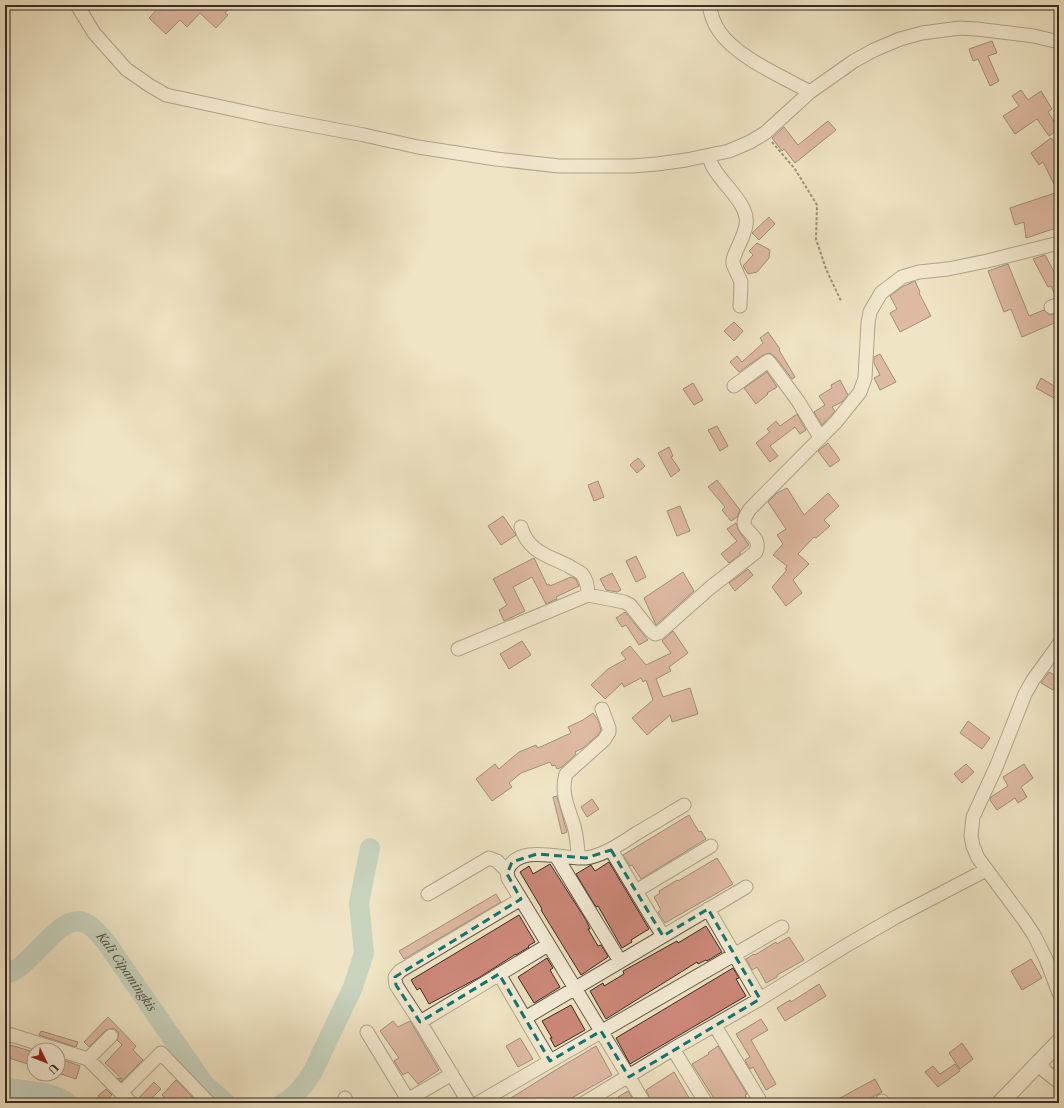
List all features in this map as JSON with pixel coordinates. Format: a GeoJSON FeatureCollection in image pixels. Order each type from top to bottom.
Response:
{"type":"FeatureCollection","features":[{"type":"Feature","properties":{"kind":"street"},"geometry":{"type":"LineString","coordinates":[[77,5],[94,33],[126,69],[166,95],[268,117],[357,133],[418,147],[496,159],[559,166],[632,166],[672,162],[729,151],[750,142],[765,133],[810,92],[854,61],[874,50],[900,39],[922,33],[960,28],[977,29],[1034,36],[1059,42]]}},
{"type":"Feature","properties":{"kind":"street"},"geometry":{"type":"LineString","coordinates":[[709,5],[712,18],[718,31],[730,44],[757,63],[810,92]]}},
{"type":"Feature","properties":{"kind":"street"},"geometry":{"type":"LineString","coordinates":[[709,156],[713,167],[740,202],[745,213],[746,223],[743,237],[733,260],[733,264],[741,282],[740,306]]}},
{"type":"Feature","properties":{"kind":"street"},"geometry":{"type":"LineString","coordinates":[[458,649],[588,595],[624,602],[630,605],[650,630],[655,634],[659,633],[711,587],[756,552],[758,543],[744,525],[745,518],[750,509],[836,422],[860,392],[865,378],[870,312],[881,293],[902,277],[919,272],[961,266],[1059,243]]}},
{"type":"Feature","properties":{"kind":"street"},"geometry":{"type":"LineString","coordinates":[[734,386],[768,361],[798,401],[820,437]]}},
{"type":"Feature","properties":{"kind":"street"},"geometry":{"type":"LineString","coordinates":[[521,527],[523,536],[534,549],[581,573],[588,585],[588,595]]}},
{"type":"Feature","properties":{"kind":"street"},"geometry":{"type":"LineString","coordinates":[[1059,644],[1032,680],[1025,694],[997,765],[973,817],[971,836],[978,858],[1034,935],[1046,959],[1059,994]]}},
{"type":"Feature","properties":{"kind":"street"},"geometry":{"type":"LineString","coordinates":[[579,858],[575,828],[565,797],[564,781],[566,774],[604,740],[609,732],[610,728],[602,710]]}},
{"type":"Feature","properties":{"kind":"street"},"geometry":{"type":"LineString","coordinates":[[644,1103],[508,878],[507,870],[512,862],[524,856],[537,854],[586,858],[611,850],[684,805]]}},
{"type":"Feature","properties":{"kind":"street"},"geometry":{"type":"LineString","coordinates":[[636,891],[712,846]]}},
{"type":"Feature","properties":{"kind":"street"},"geometry":{"type":"LineString","coordinates":[[611,850],[663,936]]}},
{"type":"Feature","properties":{"kind":"street"},"geometry":{"type":"LineString","coordinates":[[556,856],[620,961]]}},
{"type":"Feature","properties":{"kind":"street"},"geometry":{"type":"LineString","coordinates":[[428,894],[489,858],[497,861],[507,870]]}},
{"type":"Feature","properties":{"kind":"street"},"geometry":{"type":"LineString","coordinates":[[584,1103],[673,1049],[760,999],[847,945],[896,917],[986,870]]}},
{"type":"Feature","properties":{"kind":"street"},"geometry":{"type":"LineString","coordinates":[[524,1018],[746,887]]}},
{"type":"Feature","properties":{"kind":"street"},"geometry":{"type":"LineString","coordinates":[[469,1103],[396,985],[395,977],[397,974],[521,899]]}},
{"type":"Feature","properties":{"kind":"street"},"geometry":{"type":"LineString","coordinates":[[708,910],[760,999]]}},
{"type":"Feature","properties":{"kind":"street"},"geometry":{"type":"LineString","coordinates":[[478,1103],[782,927]]}},
{"type":"Feature","properties":{"kind":"street"},"geometry":{"type":"LineString","coordinates":[[420,1022],[548,945]]}},
{"type":"Feature","properties":{"kind":"street"},"geometry":{"type":"LineString","coordinates":[[500,974],[550,1061]]}},
{"type":"Feature","properties":{"kind":"street"},"geometry":{"type":"LineString","coordinates":[[715,1026],[759,1099]]}},
{"type":"Feature","properties":{"kind":"street"},"geometry":{"type":"LineString","coordinates":[[367,1032],[407,1102],[452,1074]]}},
{"type":"Feature","properties":{"kind":"street"},"geometry":{"type":"LineString","coordinates":[[5,1033],[88,1059],[131,1103]]}},
{"type":"Feature","properties":{"kind":"street"},"geometry":{"type":"LineString","coordinates":[[88,1059],[111,1036]]}},
{"type":"Feature","properties":{"kind":"street"},"geometry":{"type":"LineString","coordinates":[[1000,1103],[1043,1066],[1059,1042]]}},
{"type":"Feature","properties":{"kind":"street"},"geometry":{"type":"LineString","coordinates":[[673,1049],[706,1103]]}},
{"type":"Feature","properties":{"kind":"street"},"geometry":{"type":"LineString","coordinates":[[121,1093],[160,1053],[209,1103]]}},
{"type":"Feature","properties":{"kind":"street"},"geometry":{"type":"LineString","coordinates":[[1043,1066],[1059,1082]]}},
{"type":"Feature","properties":{"kind":"path"},"geometry":{"type":"LineString","coordinates":[[765,133],[795,169],[816,205],[816,239],[826,269],[841,301]]}},
{"type":"Feature","properties":{"kind":"highlighted area"},"geometry":{"type":"Polygon","coordinates":[[[611,850],[663,936],[708,909],[760,999],[629,1077],[601,1031],[550,1061],[499,974],[420,1022],[396,985],[395,977],[521,899],[507,874],[512,862],[537,854],[586,858],[611,850]]]}},
{"type":"Feature","properties":{"kind":"building"},"geometry":{"type":"Polygon","coordinates":[[[161,5],[232,5],[225,13],[228,15],[216,28],[200,13],[187,27],[180,20],[166,34],[149,18],[161,5]]]}},
{"type":"Feature","properties":{"kind":"building"},"geometry":{"type":"Polygon","coordinates":[[[992,41],[997,53],[988,56],[999,81],[990,86],[978,59],[973,61],[969,49],[992,41]]]}},
{"type":"Feature","properties":{"kind":"building"},"geometry":{"type":"Polygon","coordinates":[[[1021,90],[1028,100],[1041,91],[1052,109],[1048,112],[1059,129],[1049,136],[1037,119],[1015,134],[1003,116],[1019,106],[1012,96],[1021,90]]]}},
{"type":"Feature","properties":{"kind":"building"},"geometry":{"type":"Polygon","coordinates":[[[828,121],[836,130],[795,163],[784,149],[782,151],[772,138],[784,127],[798,145],[828,121]]]}},
{"type":"Feature","properties":{"kind":"building"},"geometry":{"type":"Polygon","coordinates":[[[1051,138],[1059,148],[1059,227],[1026,238],[1024,222],[1015,225],[1010,208],[1058,192],[1043,162],[1039,165],[1031,153],[1051,138]]]}},
{"type":"Feature","properties":{"kind":"building"},"geometry":{"type":"Polygon","coordinates":[[[769,217],[775,224],[759,240],[752,233],[769,217]]]}},
{"type":"Feature","properties":{"kind":"building"},"geometry":{"type":"Polygon","coordinates":[[[757,243],[770,250],[769,258],[757,272],[748,274],[743,266],[753,255],[749,251],[757,243]]]}},
{"type":"Feature","properties":{"kind":"building"},"geometry":{"type":"Polygon","coordinates":[[[1045,255],[1059,281],[1059,296],[1056,297],[1051,286],[1048,287],[1033,259],[1045,255]]]}},
{"type":"Feature","properties":{"kind":"building"},"geometry":{"type":"Polygon","coordinates":[[[1008,264],[1029,316],[1044,310],[1049,315],[1059,313],[1059,321],[1022,337],[1011,309],[1004,312],[988,271],[1008,264]]]}},
{"type":"Feature","properties":{"kind":"building"},"geometry":{"type":"Polygon","coordinates":[[[915,281],[920,292],[919,293],[931,316],[900,332],[890,313],[897,309],[890,296],[902,287],[915,281]]]}},
{"type":"Feature","properties":{"kind":"building"},"geometry":{"type":"Polygon","coordinates":[[[734,322],[743,331],[734,341],[724,331],[734,322]]]}},
{"type":"Feature","properties":{"kind":"building"},"geometry":{"type":"Polygon","coordinates":[[[768,332],[780,349],[779,350],[795,377],[792,379],[776,358],[770,353],[763,355],[739,372],[730,362],[737,356],[742,362],[763,343],[760,338],[768,332]]]}},
{"type":"Feature","properties":{"kind":"building"},"geometry":{"type":"Polygon","coordinates":[[[880,354],[896,382],[880,390],[874,378],[880,375],[874,363],[874,357],[880,354]]]}},
{"type":"Feature","properties":{"kind":"building"},"geometry":{"type":"Polygon","coordinates":[[[767,372],[777,387],[767,393],[768,394],[756,404],[744,388],[767,372]]]}},
{"type":"Feature","properties":{"kind":"building"},"geometry":{"type":"Polygon","coordinates":[[[1041,378],[1059,389],[1059,401],[1036,388],[1041,378]]]}},
{"type":"Feature","properties":{"kind":"building"},"geometry":{"type":"Polygon","coordinates":[[[840,380],[848,395],[842,402],[832,407],[835,411],[822,425],[814,412],[825,405],[819,396],[832,388],[831,385],[840,380]]]}},
{"type":"Feature","properties":{"kind":"building"},"geometry":{"type":"Polygon","coordinates":[[[693,383],[703,400],[694,405],[683,389],[693,383]]]}},
{"type":"Feature","properties":{"kind":"building"},"geometry":{"type":"Polygon","coordinates":[[[797,414],[806,430],[800,434],[795,427],[770,446],[778,456],[770,462],[756,443],[770,432],[767,429],[776,421],[780,426],[797,414]]]}},
{"type":"Feature","properties":{"kind":"building"},"geometry":{"type":"Polygon","coordinates":[[[717,426],[728,446],[720,451],[708,430],[717,426]]]}},
{"type":"Feature","properties":{"kind":"building"},"geometry":{"type":"Polygon","coordinates":[[[828,443],[840,460],[830,467],[818,451],[828,443]]]}},
{"type":"Feature","properties":{"kind":"building"},"geometry":{"type":"Polygon","coordinates":[[[669,447],[673,456],[671,457],[680,470],[671,477],[658,453],[669,447]]]}},
{"type":"Feature","properties":{"kind":"building"},"geometry":{"type":"Polygon","coordinates":[[[638,458],[645,466],[637,473],[630,465],[638,458]]]}},
{"type":"Feature","properties":{"kind":"building"},"geometry":{"type":"Polygon","coordinates":[[[717,480],[740,510],[737,517],[731,521],[722,510],[725,507],[708,487],[717,480]]]}},
{"type":"Feature","properties":{"kind":"building"},"geometry":{"type":"Polygon","coordinates":[[[598,481],[604,497],[594,501],[588,485],[598,481]]]}},
{"type":"Feature","properties":{"kind":"building"},"geometry":{"type":"Polygon","coordinates":[[[787,488],[804,515],[828,493],[839,506],[824,520],[830,526],[816,538],[814,537],[798,554],[809,564],[793,580],[802,593],[786,606],[772,587],[787,570],[785,569],[787,566],[773,555],[783,544],[777,535],[786,529],[768,502],[777,493],[787,488]]]}},
{"type":"Feature","properties":{"kind":"building"},"geometry":{"type":"Polygon","coordinates":[[[680,506],[690,531],[677,536],[667,511],[680,506]]]}},
{"type":"Feature","properties":{"kind":"building"},"geometry":{"type":"Polygon","coordinates":[[[503,516],[516,535],[501,545],[488,526],[503,516]]]}},
{"type":"Feature","properties":{"kind":"building"},"geometry":{"type":"Polygon","coordinates":[[[736,523],[739,531],[749,545],[739,553],[741,554],[729,563],[721,554],[737,541],[727,529],[736,523]]]}},
{"type":"Feature","properties":{"kind":"building"},"geometry":{"type":"Polygon","coordinates":[[[636,556],[646,577],[636,582],[626,561],[636,556]]]}},
{"type":"Feature","properties":{"kind":"building"},"geometry":{"type":"Polygon","coordinates":[[[534,558],[547,585],[549,584],[550,586],[571,577],[576,579],[579,586],[556,597],[557,599],[546,604],[532,577],[513,587],[525,611],[504,621],[499,610],[507,605],[493,579],[534,558]]]}},
{"type":"Feature","properties":{"kind":"building"},"geometry":{"type":"Polygon","coordinates":[[[748,569],[753,575],[735,591],[729,583],[748,569]]]}},
{"type":"Feature","properties":{"kind":"building"},"geometry":{"type":"Polygon","coordinates":[[[683,572],[694,591],[656,625],[644,598],[683,572]]]}},
{"type":"Feature","properties":{"kind":"building"},"geometry":{"type":"Polygon","coordinates":[[[612,573],[621,590],[617,592],[606,590],[600,579],[612,573]]]}},
{"type":"Feature","properties":{"kind":"building"},"geometry":{"type":"Polygon","coordinates":[[[625,612],[648,640],[639,645],[626,625],[622,627],[616,618],[625,612]]]}},
{"type":"Feature","properties":{"kind":"building"},"geometry":{"type":"Polygon","coordinates":[[[673,631],[688,653],[669,667],[671,671],[656,679],[663,697],[690,688],[698,714],[672,722],[670,715],[647,735],[632,718],[653,700],[646,680],[643,682],[641,678],[624,687],[622,683],[605,699],[591,685],[608,669],[626,659],[621,653],[630,646],[646,665],[671,653],[662,641],[673,631]]]}},
{"type":"Feature","properties":{"kind":"building"},"geometry":{"type":"Polygon","coordinates":[[[522,641],[531,655],[509,669],[500,654],[522,641]]]}},
{"type":"Feature","properties":{"kind":"building"},"geometry":{"type":"Polygon","coordinates":[[[1049,672],[1059,678],[1059,681],[1053,690],[1041,683],[1049,672]]]}},
{"type":"Feature","properties":{"kind":"building"},"geometry":{"type":"Polygon","coordinates":[[[593,713],[598,720],[601,730],[598,735],[583,748],[575,752],[576,754],[562,767],[557,769],[555,765],[552,766],[550,762],[521,773],[509,783],[512,787],[492,801],[476,779],[495,764],[499,769],[519,752],[536,745],[538,748],[571,733],[568,727],[583,720],[593,713]]]}},
{"type":"Feature","properties":{"kind":"building"},"geometry":{"type":"Polygon","coordinates":[[[968,721],[990,738],[982,749],[960,733],[968,721]]]}},
{"type":"Feature","properties":{"kind":"building"},"geometry":{"type":"Polygon","coordinates":[[[966,764],[974,772],[962,783],[954,774],[966,764]]]}},
{"type":"Feature","properties":{"kind":"building"},"geometry":{"type":"Polygon","coordinates":[[[1024,764],[1033,778],[1021,787],[1027,797],[1018,803],[1015,798],[997,810],[990,800],[991,797],[1008,786],[1003,777],[1024,764]]]}},
{"type":"Feature","properties":{"kind":"building"},"geometry":{"type":"Polygon","coordinates":[[[557,796],[567,832],[562,834],[553,797],[557,796]]]}},
{"type":"Feature","properties":{"kind":"building"},"geometry":{"type":"Polygon","coordinates":[[[592,799],[599,809],[587,817],[581,807],[592,799]]]}},
{"type":"Feature","properties":{"kind":"building"},"geometry":{"type":"Polygon","coordinates":[[[689,815],[699,832],[701,831],[706,839],[641,879],[623,855],[689,815]]]}},
{"type":"Feature","properties":{"kind":"building"},"geometry":{"type":"Polygon","coordinates":[[[717,858],[733,884],[665,923],[658,912],[661,910],[654,897],[660,893],[659,891],[717,858]]]}},
{"type":"Feature","properties":{"kind":"building"},"geometry":{"type":"Polygon","coordinates":[[[609,862],[649,929],[631,940],[632,942],[622,948],[598,906],[596,907],[576,874],[591,865],[595,871],[609,862]]]}},
{"type":"Feature","properties":{"kind":"building"},"geometry":{"type":"Polygon","coordinates":[[[550,864],[586,920],[590,929],[588,929],[598,946],[601,945],[608,956],[581,975],[541,910],[542,909],[520,872],[529,866],[533,874],[550,864]]]}},
{"type":"Feature","properties":{"kind":"building"},"geometry":{"type":"Polygon","coordinates":[[[496,894],[501,902],[404,959],[399,951],[496,894]]]}},
{"type":"Feature","properties":{"kind":"building"},"geometry":{"type":"Polygon","coordinates":[[[519,915],[535,942],[528,946],[529,947],[480,977],[429,1004],[420,988],[417,990],[411,980],[519,915]]]}},
{"type":"Feature","properties":{"kind":"building"},"geometry":{"type":"Polygon","coordinates":[[[706,926],[722,952],[707,961],[706,960],[698,964],[697,962],[606,1019],[590,991],[603,983],[604,986],[624,974],[623,971],[677,941],[678,943],[706,926]]]}},
{"type":"Feature","properties":{"kind":"building"},"geometry":{"type":"Polygon","coordinates":[[[789,937],[804,960],[766,983],[757,967],[752,970],[746,959],[776,942],[777,944],[789,937]]]}},
{"type":"Feature","properties":{"kind":"building"},"geometry":{"type":"Polygon","coordinates":[[[547,958],[553,968],[550,970],[560,987],[534,1003],[518,977],[547,958]]]}},
{"type":"Feature","properties":{"kind":"building"},"geometry":{"type":"Polygon","coordinates":[[[1031,959],[1042,978],[1022,990],[1011,971],[1031,959]]]}},
{"type":"Feature","properties":{"kind":"building"},"geometry":{"type":"Polygon","coordinates":[[[733,968],[739,978],[736,979],[746,996],[630,1064],[616,1038],[733,968]]]}},
{"type":"Feature","properties":{"kind":"building"},"geometry":{"type":"Polygon","coordinates":[[[819,984],[826,996],[785,1021],[777,1008],[790,1000],[791,1002],[819,984]]]}},
{"type":"Feature","properties":{"kind":"building"},"geometry":{"type":"Polygon","coordinates":[[[571,1005],[585,1030],[555,1047],[550,1038],[552,1038],[542,1021],[571,1005]]]}},
{"type":"Feature","properties":{"kind":"building"},"geometry":{"type":"Polygon","coordinates":[[[108,1017],[136,1046],[133,1050],[143,1060],[121,1082],[117,1078],[122,1079],[105,1063],[122,1045],[117,1040],[119,1034],[117,1031],[113,1028],[106,1030],[89,1047],[84,1042],[108,1017]]]}},
{"type":"Feature","properties":{"kind":"building"},"geometry":{"type":"Polygon","coordinates":[[[761,1019],[768,1030],[751,1040],[776,1084],[766,1090],[753,1067],[750,1069],[745,1060],[750,1057],[736,1034],[761,1019]]]}},
{"type":"Feature","properties":{"kind":"building"},"geometry":{"type":"Polygon","coordinates":[[[393,1021],[398,1027],[410,1021],[439,1070],[418,1084],[408,1072],[403,1075],[394,1061],[399,1058],[380,1031],[393,1021]]]}},
{"type":"Feature","properties":{"kind":"building"},"geometry":{"type":"Polygon","coordinates":[[[41,1031],[78,1042],[76,1047],[66,1044],[66,1042],[61,1042],[39,1035],[41,1031]]]}},
{"type":"Feature","properties":{"kind":"building"},"geometry":{"type":"Polygon","coordinates":[[[520,1038],[533,1059],[518,1067],[506,1046],[520,1038]]]}},
{"type":"Feature","properties":{"kind":"building"},"geometry":{"type":"Polygon","coordinates":[[[962,1043],[973,1059],[960,1069],[949,1053],[962,1043]]]}},
{"type":"Feature","properties":{"kind":"building"},"geometry":{"type":"Polygon","coordinates":[[[10,1045],[26,1050],[26,1063],[6,1057],[10,1045]]]}},
{"type":"Feature","properties":{"kind":"building"},"geometry":{"type":"Polygon","coordinates":[[[596,1046],[612,1075],[563,1103],[503,1103],[554,1071],[596,1046]]]}},
{"type":"Feature","properties":{"kind":"building"},"geometry":{"type":"Polygon","coordinates":[[[718,1046],[747,1094],[745,1095],[749,1103],[737,1103],[733,1098],[725,1103],[717,1103],[692,1064],[709,1054],[708,1053],[718,1046]]]}},
{"type":"Feature","properties":{"kind":"building"},"geometry":{"type":"Polygon","coordinates":[[[66,1061],[80,1066],[76,1079],[66,1076],[66,1061]]]}},
{"type":"Feature","properties":{"kind":"building"},"geometry":{"type":"Polygon","coordinates":[[[955,1064],[960,1071],[938,1087],[925,1072],[933,1066],[940,1074],[955,1064]]]}},
{"type":"Feature","properties":{"kind":"building"},"geometry":{"type":"Polygon","coordinates":[[[674,1072],[692,1103],[652,1103],[646,1090],[674,1072]]]}},
{"type":"Feature","properties":{"kind":"building"},"geometry":{"type":"Polygon","coordinates":[[[875,1079],[882,1092],[862,1103],[831,1103],[875,1079]]]}},
{"type":"Feature","properties":{"kind":"building"},"geometry":{"type":"Polygon","coordinates":[[[176,1080],[198,1103],[170,1103],[162,1095],[176,1080]]]}},
{"type":"Feature","properties":{"kind":"building"},"geometry":{"type":"Polygon","coordinates":[[[154,1082],[161,1089],[147,1103],[139,1103],[138,1099],[154,1082]]]}},
{"type":"Feature","properties":{"kind":"building"},"geometry":{"type":"Polygon","coordinates":[[[106,1089],[112,1095],[105,1103],[98,1096],[106,1089]]]}},
{"type":"Feature","properties":{"kind":"building"},"geometry":{"type":"Polygon","coordinates":[[[628,1091],[635,1103],[622,1103],[618,1097],[628,1091]]]}},
{"type":"Feature","properties":{"kind":"waterway","name":"Kali Cipamingkis"},"geometry":{"type":"LineString","coordinates":[[283,1103],[297,1093],[313,1071],[353,987],[364,953],[359,903],[370,848]]}},
{"type":"Feature","properties":{"kind":"waterway","name":"Kali Cipamingkis"},"geometry":{"type":"LineString","coordinates":[[5,974],[15,970],[26,962],[47,940],[68,924],[78,921],[89,925],[106,942],[204,1084],[226,1103]]}},
{"type":"Feature","properties":{"kind":"waterway","name":"Kali Cipamingkis"},"geometry":{"type":"LineString","coordinates":[[5,1087],[55,1096],[68,1103]]}}]}
